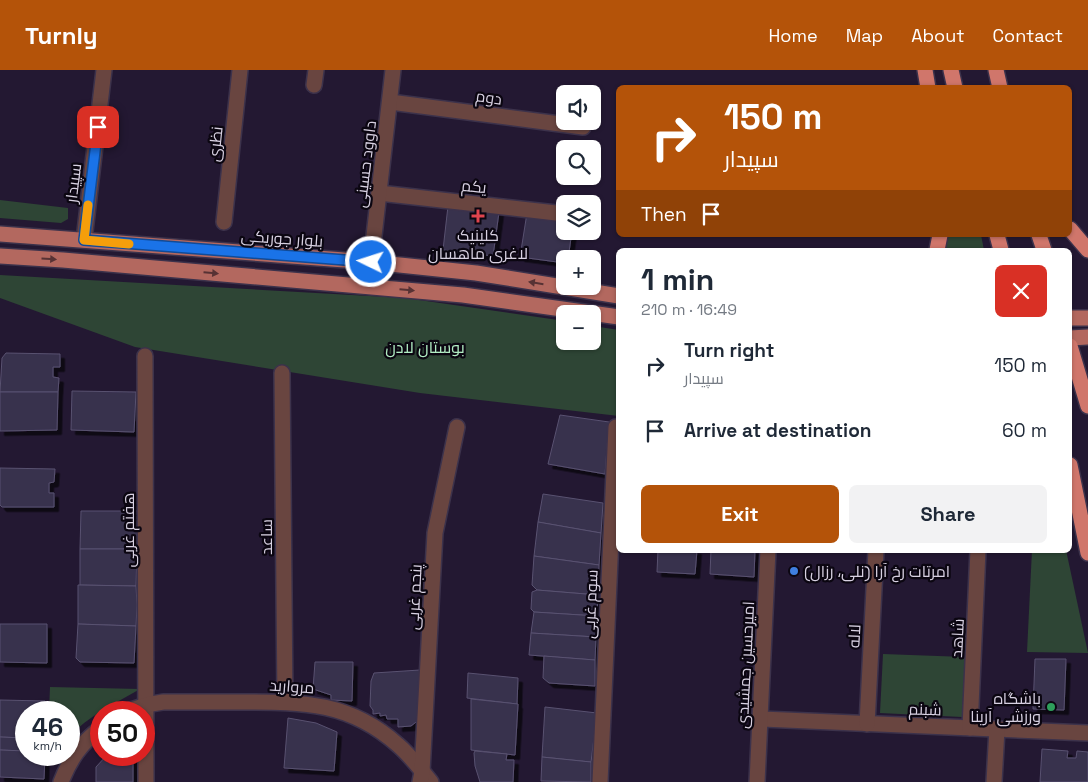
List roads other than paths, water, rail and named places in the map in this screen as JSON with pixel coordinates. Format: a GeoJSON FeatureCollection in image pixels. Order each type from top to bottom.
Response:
{"type":"FeatureCollection","features":[{"type":"Feature","properties":{"kind":"highway"},"geometry":{"type":"LineString","coordinates":[[925,70],[928,85]]}},
{"type":"Feature","properties":{"kind":"highway"},"geometry":{"type":"LineString","coordinates":[[951,70],[954,85]]}},
{"type":"Feature","properties":{"kind":"highway"},"geometry":{"type":"LineString","coordinates":[[1072,231],[1088,250]]}},
{"type":"Feature","properties":{"kind":"highway"},"geometry":{"type":"LineString","coordinates":[[1072,355],[1088,406]]}},
{"type":"Feature","properties":{"kind":"highway"},"geometry":{"type":"LineString","coordinates":[[1072,475],[1088,554]]}},
{"type":"Feature","properties":{"kind":"main road","name":"بلوار جوریکی"},"geometry":{"type":"LineString","coordinates":[[0,234],[371,262],[476,273],[616,296]]}},
{"type":"Feature","properties":{"kind":"main road"},"geometry":{"type":"LineString","coordinates":[[0,256],[463,295],[616,317]]}},
{"type":"Feature","properties":{"kind":"main road"},"geometry":{"type":"LineString","coordinates":[[463,295],[476,273]]}},
{"type":"Feature","properties":{"kind":"main road"},"geometry":{"type":"LineString","coordinates":[[1072,318],[1088,318]]}},
{"type":"Feature","properties":{"kind":"main road"},"geometry":{"type":"LineString","coordinates":[[1072,338],[1088,337]]}},
{"type":"Feature","properties":{"kind":"street","name":"سپیدار"},"geometry":{"type":"LineString","coordinates":[[84,240],[104,70]]}},
{"type":"Feature","properties":{"kind":"street","name":"نظری"},"geometry":{"type":"LineString","coordinates":[[224,222],[240,70]]}},
{"type":"Feature","properties":{"kind":"street","name":"داوود حسینی"},"geometry":{"type":"LineString","coordinates":[[371,262],[393,70]]}},
{"type":"Feature","properties":{"kind":"street","name":"دوم"},"geometry":{"type":"LineString","coordinates":[[390,102],[556,124]]}},
{"type":"Feature","properties":{"kind":"street","name":"یکم"},"geometry":{"type":"LineString","coordinates":[[379,193],[556,213]]}},
{"type":"Feature","properties":{"kind":"street","name":"هفتم غربی"},"geometry":{"type":"LineString","coordinates":[[145,356],[146,701]]}},
{"type":"Feature","properties":{"kind":"street","name":"ساعد"},"geometry":{"type":"LineString","coordinates":[[282,373],[285,702]]}},
{"type":"Feature","properties":{"kind":"street","name":"پنجم غربی"},"geometry":{"type":"LineString","coordinates":[[425,779],[435,533],[457,427]]}},
{"type":"Feature","properties":{"kind":"street","name":"سوم غربی"},"geometry":{"type":"LineString","coordinates":[[600,782],[616,427]]}},
{"type":"Feature","properties":{"kind":"street","name":"امیرحسین جمشیدی"},"geometry":{"type":"LineString","coordinates":[[757,782],[768,553]]}},
{"type":"Feature","properties":{"kind":"street","name":"لاله"},"geometry":{"type":"LineString","coordinates":[[867,724],[876,553]]}},
{"type":"Feature","properties":{"kind":"street","name":"شاهد"},"geometry":{"type":"LineString","coordinates":[[970,728],[978,553]]}},
{"type":"Feature","properties":{"kind":"street","name":"مروارید"},"geometry":{"type":"LineString","coordinates":[[155,704],[183,702],[285,702],[315,704],[331,708],[380,731],[399,746],[425,779]]}},
{"type":"Feature","properties":{"kind":"street","name":"شبنم"},"geometry":{"type":"LineString","coordinates":[[760,719],[1088,733]]}},
{"type":"Feature","properties":{"kind":"street"},"geometry":{"type":"LineString","coordinates":[[994,782],[996,729]]}},
{"type":"Feature","properties":{"kind":"street"},"geometry":{"type":"LineString","coordinates":[[61,782],[68,764],[76,752],[90,739]]}},
{"type":"Feature","properties":{"kind":"street","name":"هفتم غربی"},"geometry":{"type":"LineString","coordinates":[[146,766],[146,782]]}},
{"type":"Feature","properties":{"kind":"place","name":"کلینیک لاغری ماهسان"},"geometry":{"type":"Point","coordinates":[478,216]}},
{"type":"Feature","properties":{"kind":"place","name":"امرتات رخ آرا (نلی، رزال)"},"geometry":{"type":"Point","coordinates":[794,571]}},
{"type":"Feature","properties":{"kind":"place","name":"باشگاه ورزشی آرینا"},"geometry":{"type":"Point","coordinates":[1051,707]}},
{"type":"Feature","properties":{"kind":"park label","name":"بوستان لادن"},"geometry":{"type":"Point","coordinates":[425,347]}}]}
